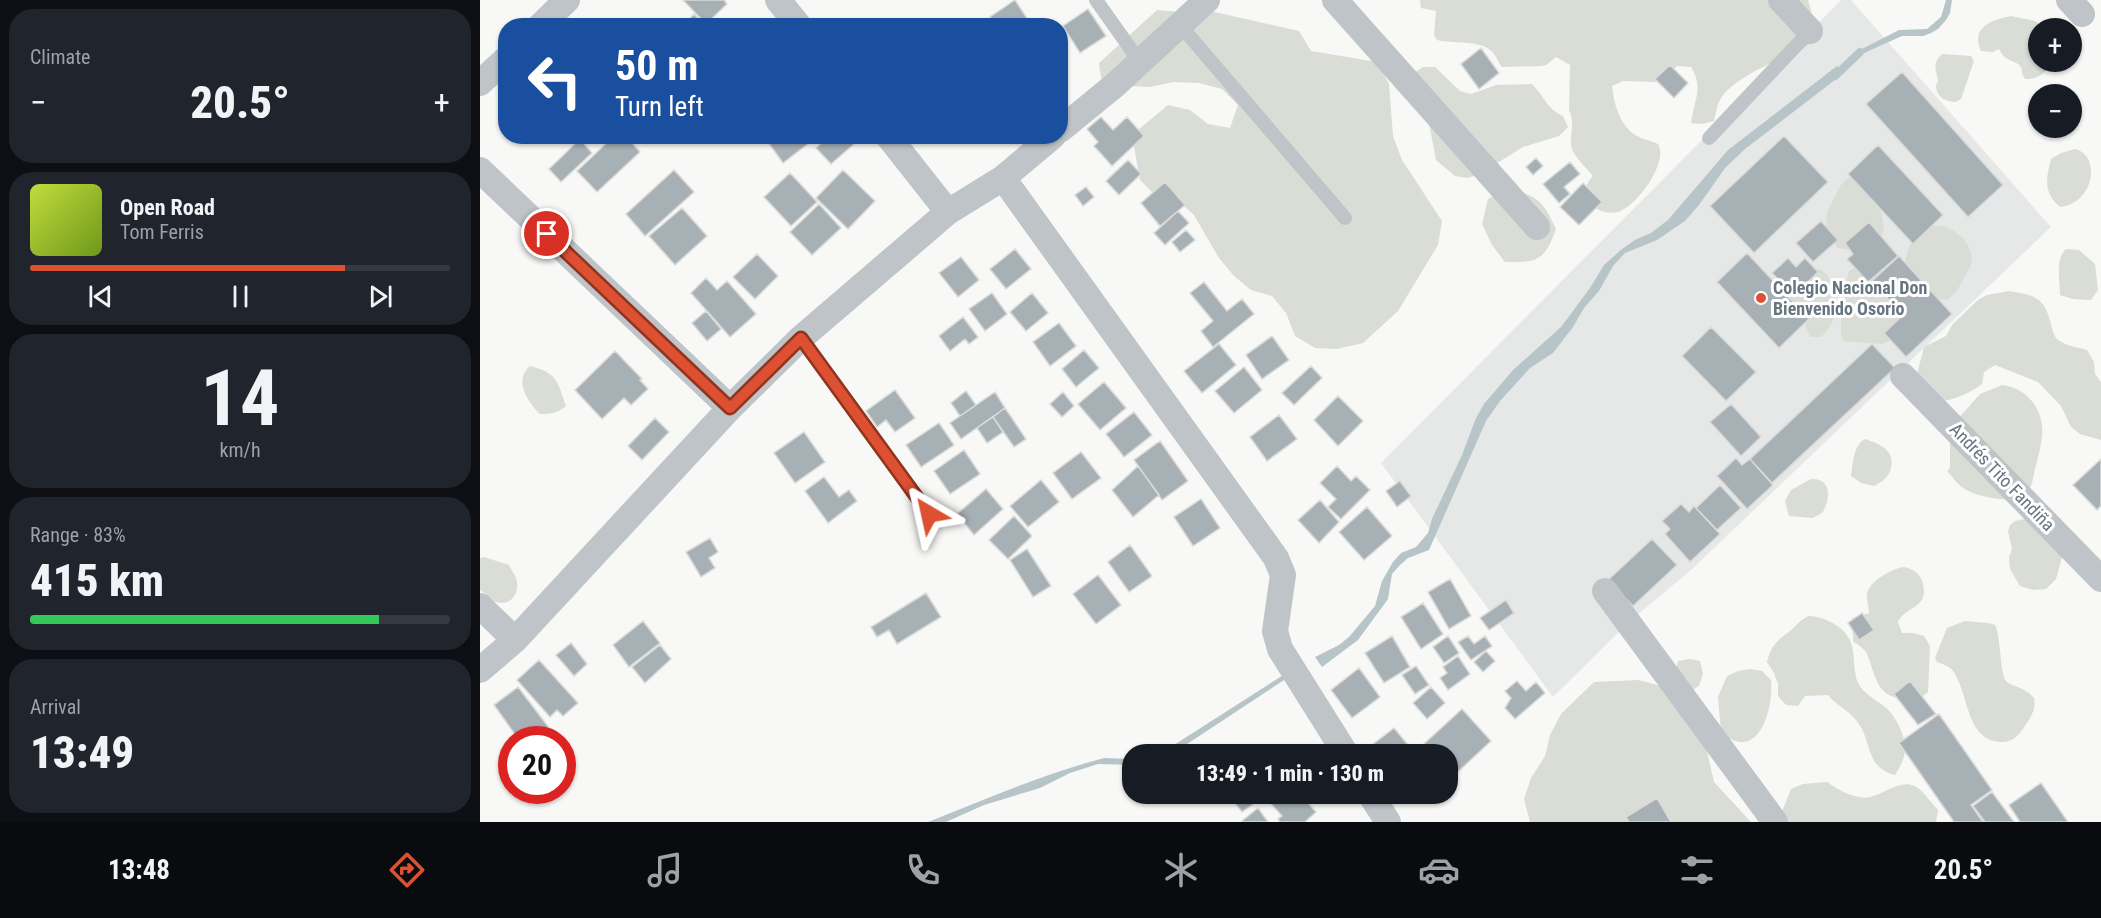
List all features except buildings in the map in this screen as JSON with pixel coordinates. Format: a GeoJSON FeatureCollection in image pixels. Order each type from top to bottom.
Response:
{"type":"FeatureCollection","features":[{"type":"Feature","properties":{"kind":"street"},"geometry":{"type":"LineString","coordinates":[[778,0],[793,18]]}},
{"type":"Feature","properties":{"kind":"street"},"geometry":{"type":"LineString","coordinates":[[1068,123],[1140,62],[1207,0]]}},
{"type":"Feature","properties":{"kind":"street"},"geometry":{"type":"LineString","coordinates":[[1335,0],[1537,228]]}},
{"type":"Feature","properties":{"kind":"street"},"geometry":{"type":"LineString","coordinates":[[1781,0],[1810,31]]}},
{"type":"Feature","properties":{"kind":"street"},"geometry":{"type":"LineString","coordinates":[[480,83],[498,66]]}},
{"type":"Feature","properties":{"kind":"street"},"geometry":{"type":"LineString","coordinates":[[894,144],[948,212]]}},
{"type":"Feature","properties":{"kind":"street"},"geometry":{"type":"LineString","coordinates":[[480,670],[514,640],[730,408],[801,338],[948,212],[1003,178],[1043,144]]}},
{"type":"Feature","properties":{"kind":"street"},"geometry":{"type":"LineString","coordinates":[[480,170],[730,408]]}},
{"type":"Feature","properties":{"kind":"street"},"geometry":{"type":"LineString","coordinates":[[1003,178],[1276,558],[1282,575],[1275,631],[1280,649],[1340,744]]}},
{"type":"Feature","properties":{"kind":"street","name":"Andrés Tito Fandiña"},"geometry":{"type":"LineString","coordinates":[[1903,376],[2101,579]]}},
{"type":"Feature","properties":{"kind":"street"},"geometry":{"type":"LineString","coordinates":[[1605,591],[1775,822]]}},
{"type":"Feature","properties":{"kind":"street"},"geometry":{"type":"LineString","coordinates":[[480,606],[514,640]]}},
{"type":"Feature","properties":{"kind":"street"},"geometry":{"type":"LineString","coordinates":[[1376,804],[1388,822]]}},
{"type":"Feature","properties":{"kind":"lane"},"geometry":{"type":"LineString","coordinates":[[1096,0],[1140,62]]}},
{"type":"Feature","properties":{"kind":"lane"},"geometry":{"type":"LineString","coordinates":[[1180,25],[1345,218]]}},
{"type":"Feature","properties":{"kind":"lane"},"geometry":{"type":"LineString","coordinates":[[1709,138],[1810,31]]}},
{"type":"Feature","properties":{"kind":"lane"},"geometry":{"type":"LineString","coordinates":[[801,338],[929,514]]}},
{"type":"Feature","properties":{"kind":"shaded area"},"geometry":{"type":"Polygon","coordinates":[[[1420,0],[1808,0],[1813,35],[1806,47],[1770,63],[1726,92],[1718,103],[1714,121],[1702,124],[1691,123],[1698,88],[1691,67],[1677,66],[1657,82],[1623,81],[1612,86],[1617,108],[1627,128],[1641,138],[1658,144],[1660,152],[1655,172],[1642,193],[1626,208],[1612,213],[1601,211],[1591,204],[1586,188],[1593,176],[1572,149],[1572,120],[1569,110],[1570,65],[1556,57],[1546,65],[1502,67],[1494,54],[1483,46],[1437,40],[1434,35],[1436,11],[1421,8],[1420,0]]]}},
{"type":"Feature","properties":{"kind":"shaded area","name":"Colegio Nacional Don Bienvenido Osorio"},"geometry":{"type":"Polygon","coordinates":[[[1841,0],[1851,0],[2051,227],[1691,570],[1630,621],[1553,697],[1381,463],[1841,0]]]}},
{"type":"Feature","properties":{"kind":"shaded area"},"geometry":{"type":"Polygon","coordinates":[[[1946,0],[1952,0],[1950,13],[1938,29],[1923,36],[1902,36],[1853,58],[1852,54],[1899,30],[1927,29],[1941,17],[1946,0]]]}},
{"type":"Feature","properties":{"kind":"shaded area"},"geometry":{"type":"Polygon","coordinates":[[[1157,10],[1182,12],[1206,10],[1299,31],[1311,51],[1377,62],[1389,84],[1393,136],[1402,160],[1442,221],[1438,245],[1398,311],[1363,343],[1337,349],[1315,348],[1295,336],[1286,313],[1272,296],[1251,290],[1234,276],[1219,258],[1194,215],[1177,200],[1157,197],[1140,180],[1132,135],[1168,105],[1190,110],[1208,124],[1230,128],[1238,105],[1222,89],[1199,83],[1174,82],[1150,87],[1102,85],[1099,63],[1157,10]]]}},
{"type":"Feature","properties":{"kind":"shaded area"},"geometry":{"type":"Polygon","coordinates":[[[2011,16],[2028,20],[2028,72],[2044,72],[2038,77],[2025,79],[2021,67],[2004,56],[1999,49],[1993,52],[1981,51],[1978,36],[1981,30],[1997,20],[2011,16]]]}},
{"type":"Feature","properties":{"kind":"shaded area"},"geometry":{"type":"Polygon","coordinates":[[[1942,54],[1971,56],[1974,61],[1961,99],[1956,102],[1942,98],[1936,89],[1938,81],[1936,64],[1942,54]]]}},
{"type":"Feature","properties":{"kind":"shaded area"},"geometry":{"type":"Polygon","coordinates":[[[1837,66],[1844,73],[1745,149],[1725,168],[1685,221],[1657,240],[1625,253],[1613,266],[1599,291],[1584,308],[1553,353],[1530,368],[1500,401],[1486,421],[1429,550],[1408,558],[1399,566],[1392,574],[1388,599],[1358,640],[1322,667],[1315,657],[1339,645],[1349,637],[1375,606],[1382,581],[1393,562],[1401,553],[1416,547],[1428,533],[1476,418],[1484,404],[1513,370],[1561,327],[1604,265],[1622,249],[1651,233],[1668,220],[1728,150],[1837,66]]]}},
{"type":"Feature","properties":{"kind":"shaded area"},"geometry":{"type":"Polygon","coordinates":[[[1423,67],[1435,67],[1460,91],[1471,94],[1496,85],[1532,84],[1549,106],[1563,116],[1568,127],[1559,136],[1523,147],[1478,175],[1467,178],[1455,176],[1436,160],[1427,113],[1414,73],[1423,67]]]}},
{"type":"Feature","properties":{"kind":"shaded area"},"geometry":{"type":"Polygon","coordinates":[[[2075,149],[2089,160],[2090,179],[2081,197],[2072,204],[2060,207],[2051,196],[2047,185],[2051,159],[2075,149]]]}},
{"type":"Feature","properties":{"kind":"shaded area"},"geometry":{"type":"Polygon","coordinates":[[[1859,177],[1877,192],[1884,228],[1881,240],[1862,252],[1838,248],[1831,240],[1826,223],[1827,212],[1840,186],[1848,178],[1859,177]]]}},
{"type":"Feature","properties":{"kind":"shaded area"},"geometry":{"type":"Polygon","coordinates":[[[1508,188],[1538,201],[1556,229],[1548,247],[1539,258],[1525,262],[1505,262],[1492,245],[1482,224],[1488,199],[1508,188]]]}},
{"type":"Feature","properties":{"kind":"shaded area"},"geometry":{"type":"Polygon","coordinates":[[[1932,226],[1943,226],[1961,236],[1968,246],[1971,258],[1971,265],[1957,291],[1948,300],[1923,297],[1903,272],[1910,245],[1918,233],[1932,226]]]}},
{"type":"Feature","properties":{"kind":"shaded area"},"geometry":{"type":"Polygon","coordinates":[[[2066,249],[2079,250],[2095,264],[2098,290],[2091,300],[2073,299],[2060,295],[2059,264],[2066,249]]]}},
{"type":"Feature","properties":{"kind":"shaded area"},"geometry":{"type":"Polygon","coordinates":[[[1859,266],[1882,271],[1890,280],[1891,292],[1899,315],[1894,338],[1883,344],[1843,341],[1841,324],[1848,274],[1849,271],[1859,266]]]}},
{"type":"Feature","properties":{"kind":"shaded area"},"geometry":{"type":"Polygon","coordinates":[[[1811,267],[1821,270],[1827,276],[1833,287],[1835,300],[1833,320],[1821,337],[1810,337],[1802,315],[1794,307],[1787,288],[1811,267]]]}},
{"type":"Feature","properties":{"kind":"shaded area"},"geometry":{"type":"Polygon","coordinates":[[[2009,291],[2036,298],[2044,306],[2056,338],[2067,345],[2087,350],[2094,362],[2095,374],[2101,382],[2101,440],[2080,434],[2071,427],[2061,406],[2038,382],[1995,365],[1984,372],[1982,384],[1977,388],[1961,396],[1938,402],[1917,374],[1924,347],[1946,336],[1952,325],[1978,300],[1987,295],[2009,291]]]}},
{"type":"Feature","properties":{"kind":"shaded area"},"geometry":{"type":"Polygon","coordinates":[[[530,366],[546,372],[555,379],[566,406],[557,412],[548,414],[540,414],[535,409],[523,385],[525,372],[530,366]]]}},
{"type":"Feature","properties":{"kind":"shaded area"},"geometry":{"type":"Polygon","coordinates":[[[2002,385],[2020,391],[2033,402],[2041,418],[2042,427],[2041,444],[2030,488],[2025,496],[2008,500],[1968,491],[1947,471],[1950,468],[1950,442],[1957,420],[1980,394],[2002,385]]]}},
{"type":"Feature","properties":{"kind":"shaded area"},"geometry":{"type":"Polygon","coordinates":[[[1865,439],[1885,449],[1892,462],[1889,474],[1874,486],[1861,483],[1851,476],[1856,450],[1865,439]]]}},
{"type":"Feature","properties":{"kind":"shaded area"},"geometry":{"type":"Polygon","coordinates":[[[1811,479],[1822,482],[1828,490],[1823,512],[1813,518],[1789,516],[1785,501],[1791,490],[1811,479]]]}},
{"type":"Feature","properties":{"kind":"shaded area"},"geometry":{"type":"Polygon","coordinates":[[[2033,517],[2064,550],[2056,579],[2046,589],[2033,590],[2020,586],[2010,569],[2009,557],[2012,549],[2008,531],[2010,525],[2015,521],[2033,517]]]}},
{"type":"Feature","properties":{"kind":"shaded area"},"geometry":{"type":"Polygon","coordinates":[[[484,557],[509,565],[517,583],[516,593],[510,600],[496,602],[480,590],[480,558],[484,557]]]}},
{"type":"Feature","properties":{"kind":"shaded area"},"geometry":{"type":"Polygon","coordinates":[[[1904,567],[1919,575],[1924,590],[1920,602],[1906,612],[1898,622],[1902,633],[1924,636],[1930,646],[1928,692],[1912,699],[1896,698],[1883,690],[1875,678],[1866,652],[1853,641],[1851,624],[1852,618],[1869,613],[1868,589],[1876,580],[1904,567]]]}},
{"type":"Feature","properties":{"kind":"shaded area"},"geometry":{"type":"Polygon","coordinates":[[[1809,616],[1829,621],[1846,634],[1852,646],[1858,683],[1867,694],[1889,711],[1902,732],[1905,749],[1895,775],[1878,766],[1856,720],[1828,695],[1805,696],[1798,706],[1786,705],[1778,696],[1778,684],[1767,662],[1769,656],[1778,641],[1809,616]]]}},
{"type":"Feature","properties":{"kind":"shaded area"},"geometry":{"type":"Polygon","coordinates":[[[1965,621],[1995,625],[2006,681],[2026,691],[2034,698],[2034,709],[2030,718],[2019,734],[2010,741],[1990,740],[1981,734],[1970,715],[1953,671],[1948,666],[1937,662],[1935,658],[1947,628],[1965,621]]]}},
{"type":"Feature","properties":{"kind":"shaded area"},"geometry":{"type":"Polygon","coordinates":[[[1689,659],[1700,661],[1703,674],[1699,686],[1689,692],[1698,712],[1714,782],[1751,822],[1530,822],[1524,799],[1531,778],[1545,756],[1550,735],[1561,714],[1594,682],[1639,680],[1682,692],[1675,672],[1678,661],[1689,659]]]}},
{"type":"Feature","properties":{"kind":"shaded area"},"geometry":{"type":"Polygon","coordinates":[[[1750,669],[1762,671],[1771,680],[1771,692],[1770,705],[1761,729],[1754,738],[1745,742],[1734,740],[1721,732],[1718,697],[1727,676],[1750,669]]]}},
{"type":"Feature","properties":{"kind":"shaded area"},"geometry":{"type":"Polygon","coordinates":[[[1285,674],[1287,678],[1187,744],[1176,744],[1285,674]]]}},
{"type":"Feature","properties":{"kind":"shaded area"},"geometry":{"type":"Polygon","coordinates":[[[1104,758],[1122,759],[1122,765],[1098,764],[1070,773],[1040,788],[984,805],[946,822],[928,822],[1037,779],[1104,758]]]}},
{"type":"Feature","properties":{"kind":"shaded area"},"geometry":{"type":"Polygon","coordinates":[[[1827,782],[1847,794],[1864,798],[1904,784],[1915,786],[1938,810],[1936,822],[1778,822],[1791,789],[1803,784],[1827,782]]]}},
{"type":"Feature","properties":{"kind":"waterway"},"geometry":{"type":"LineString","coordinates":[[1835,76],[1860,52]]}},
{"type":"Feature","properties":{"kind":"place","name":"Colegio Nacional Don Bienvenido Osorio"},"geometry":{"type":"Point","coordinates":[1761,298]}},
{"type":"Feature","properties":{"kind":"route"},"geometry":{"type":"LineString","coordinates":[[547,234],[730,408],[801,338],[929,514]]}}]}
